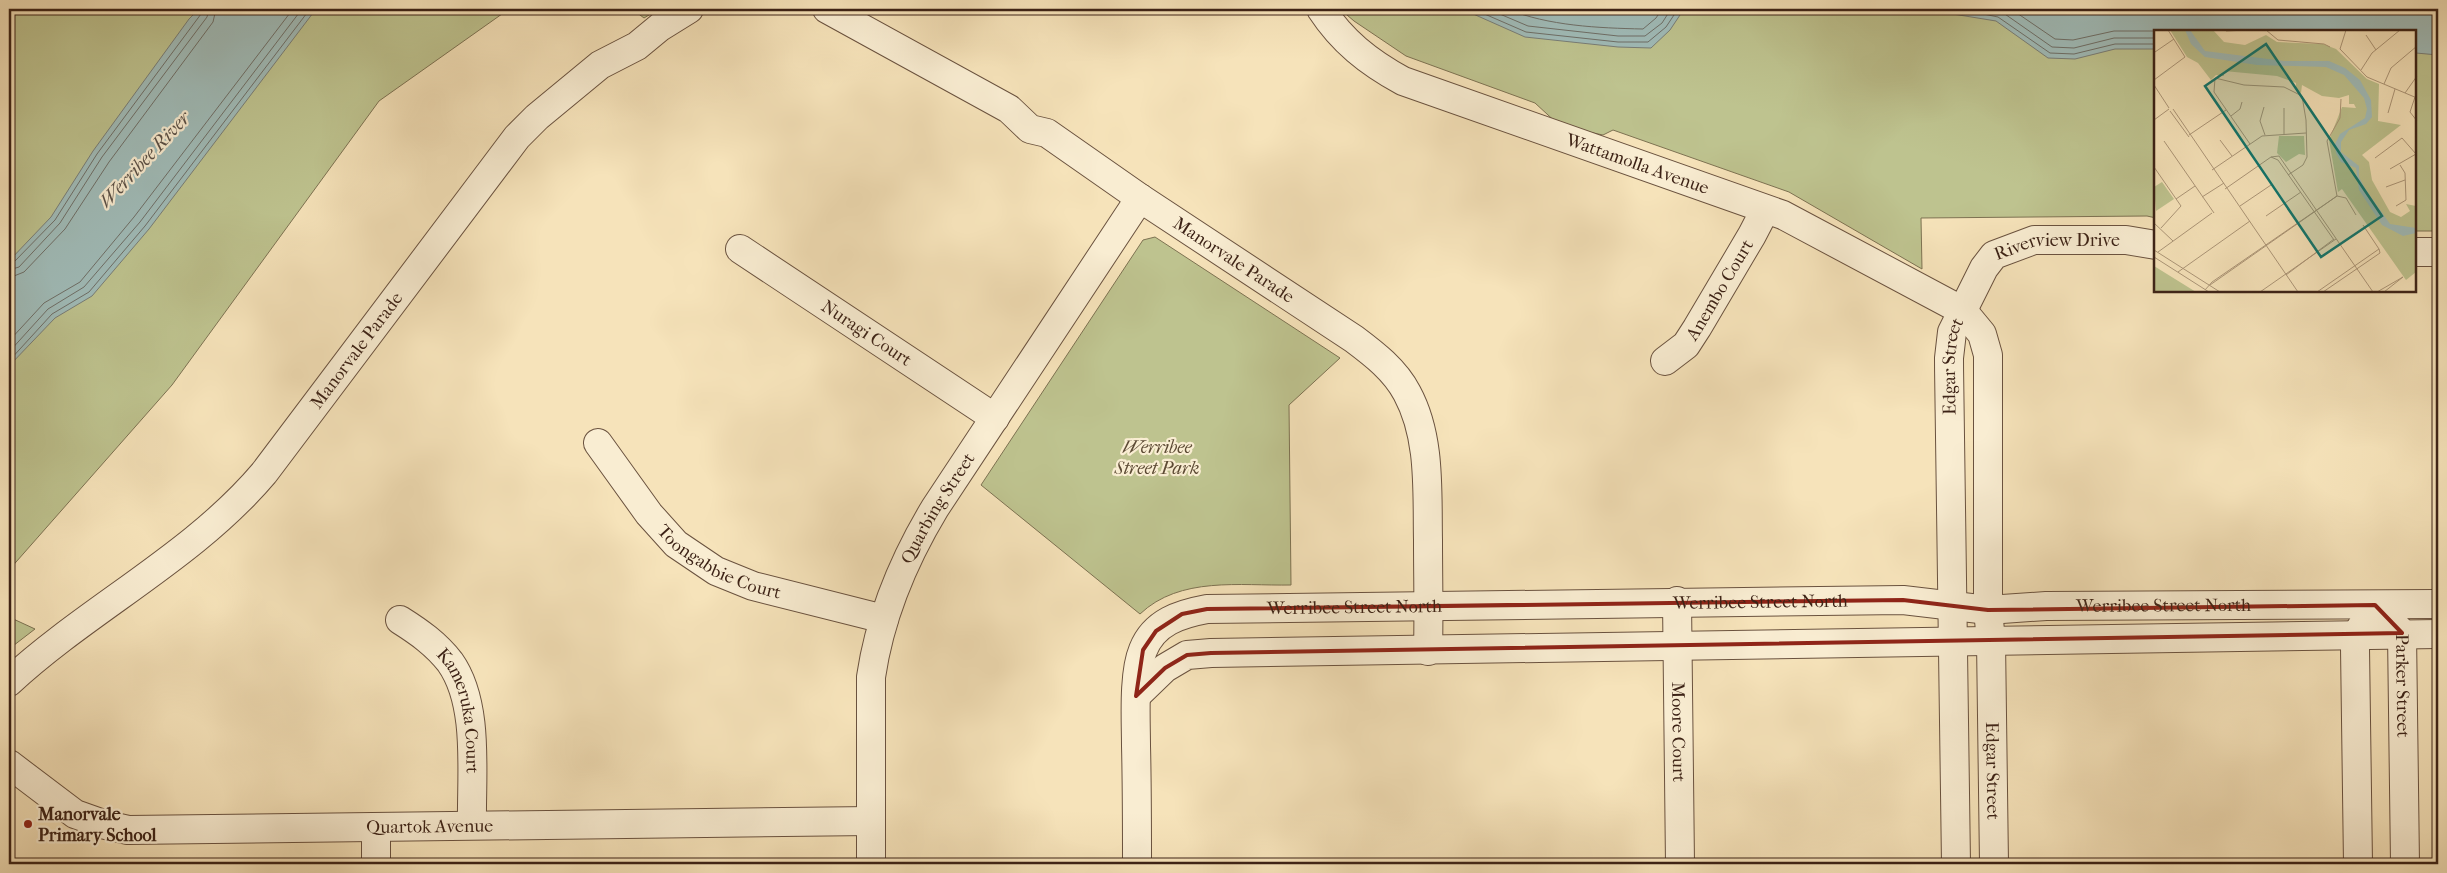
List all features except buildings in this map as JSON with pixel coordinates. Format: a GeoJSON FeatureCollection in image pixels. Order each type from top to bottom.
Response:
{"type":"FeatureCollection","features":[{"type":"Feature","properties":{"kind":"street","name":"Manorvale Parade"},"geometry":{"type":"LineString","coordinates":[[9,682],[36,657],[202,533],[235,506],[264,473],[517,137],[536,117],[600,65],[632,49],[660,27],[689,9]]}},
{"type":"Feature","properties":{"kind":"street","name":"Wattamolla Avenue"},"geometry":{"type":"LineString","coordinates":[[1321,9],[1334,28],[1354,50],[1382,70],[1403,81],[1783,215],[1963,311]]}},
{"type":"Feature","properties":{"kind":"street","name":"Manorvale Parade"},"geometry":{"type":"LineString","coordinates":[[845,13],[1009,109],[1030,129],[1047,133],[1140,198],[1354,339],[1376,355],[1394,374],[1407,393],[1424,440],[1427,472],[1430,605],[1428,651]]}},
{"type":"Feature","properties":{"kind":"street","name":"Quarbing Street"},"geometry":{"type":"LineString","coordinates":[[871,864],[871,677],[884,619],[904,562],[917,538],[1140,198]]}},
{"type":"Feature","properties":{"kind":"street","name":"Anembo Court"},"geometry":{"type":"LineString","coordinates":[[1665,361],[1686,345],[1765,210]]}},
{"type":"Feature","properties":{"kind":"street","name":"Riverview Drive"},"geometry":{"type":"LineString","coordinates":[[1963,311],[1984,268],[1994,255],[2015,246],[2034,240],[2126,240],[2154,245]]}},
{"type":"Feature","properties":{"kind":"street","name":"Nuragi Court"},"geometry":{"type":"LineString","coordinates":[[740,248],[995,418]]}},
{"type":"Feature","properties":{"kind":"street"},"geometry":{"type":"LineString","coordinates":[[2417,252],[2438,252]]}},
{"type":"Feature","properties":{"kind":"street","name":"Edgar Street"},"geometry":{"type":"LineString","coordinates":[[1956,864],[1949,358],[1952,332],[1963,311],[1982,334],[1988,356],[1988,610],[1991,641],[1994,864]]}},
{"type":"Feature","properties":{"kind":"street","name":"Toongabbie Court"},"geometry":{"type":"LineString","coordinates":[[598,442],[649,514],[676,544],[716,571],[753,586],[884,619]]}},
{"type":"Feature","properties":{"kind":"street","name":"Werribee Street North"},"geometry":{"type":"LineString","coordinates":[[1137,864],[1136,696],[1143,650],[1156,631],[1168,620],[1182,614],[1207,609],[1677,601],[1903,600],[1988,610],[2046,606],[2438,604]]}},
{"type":"Feature","properties":{"kind":"street","name":"Moore Court"},"geometry":{"type":"LineString","coordinates":[[1677,601],[1676,647],[1680,864]]}},
{"type":"Feature","properties":{"kind":"street"},"geometry":{"type":"LineString","coordinates":[[2358,864],[2357,634],[2375,604]]}},
{"type":"Feature","properties":{"kind":"street","name":"Parker Street"},"geometry":{"type":"LineString","coordinates":[[2375,604],[2402,633],[2405,864]]}},
{"type":"Feature","properties":{"kind":"street","name":"Kameruka Court"},"geometry":{"type":"LineString","coordinates":[[400,620],[436,646],[450,663],[464,691],[471,724],[472,824]]}},
{"type":"Feature","properties":{"kind":"street","name":"Werribee Street North"},"geometry":{"type":"LineString","coordinates":[[1136,696],[1165,668],[1187,655],[2402,633],[2438,634]]}},
{"type":"Feature","properties":{"kind":"street","name":"Quartok Avenue"},"geometry":{"type":"LineString","coordinates":[[9,764],[75,814],[106,825],[128,830],[472,824],[871,821]]}},
{"type":"Feature","properties":{"kind":"street"},"geometry":{"type":"LineString","coordinates":[[376,826],[376,864]]}},
{"type":"Feature","properties":{"kind":"highlighted area"},"geometry":{"type":"Polygon","coordinates":[[[1903,600],[1988,610],[2375,605],[2402,633],[1211,653],[1187,655],[1165,668],[1136,696],[1143,650],[1156,631],[1182,614],[1207,609],[1903,600]]]}},
{"type":"Feature","properties":{"kind":"green space"},"geometry":{"type":"Polygon","coordinates":[[[9,9],[509,9],[379,101],[172,385],[9,570],[9,9]]]}},
{"type":"Feature","properties":{"kind":"green space"},"geometry":{"type":"Polygon","coordinates":[[[632,9],[659,9],[644,18],[632,9]]]}},
{"type":"Feature","properties":{"kind":"green space"},"geometry":{"type":"Polygon","coordinates":[[[1340,9],[2438,9],[2438,231],[2417,231],[2417,30],[2154,30],[2154,218],[2147,216],[1921,218],[1922,269],[1789,192],[1613,130],[1603,135],[1560,126],[1535,103],[1406,56],[1354,21],[1340,9]]]}},
{"type":"Feature","properties":{"kind":"green space","name":"Werribee Street Park"},"geometry":{"type":"Polygon","coordinates":[[[1155,237],[1340,358],[1289,405],[1291,585],[1231,585],[1192,588],[1156,602],[1140,614],[981,485],[1143,240],[1155,237]]]}},
{"type":"Feature","properties":{"kind":"green space"},"geometry":{"type":"Polygon","coordinates":[[[9,617],[35,629],[9,649],[9,617]]]}},
{"type":"Feature","properties":{"kind":"water","name":"Werribee River"},"geometry":{"type":"Polygon","coordinates":[[[199,9],[316,9],[149,229],[92,296],[55,318],[9,366],[9,261],[51,217],[93,151],[189,19],[199,9]]]}},
{"type":"Feature","properties":{"kind":"water"},"geometry":{"type":"Polygon","coordinates":[[[1462,9],[1684,9],[1670,30],[1651,48],[1618,47],[1525,37],[1462,9]]]}},
{"type":"Feature","properties":{"kind":"water"},"geometry":{"type":"Polygon","coordinates":[[[1922,9],[2438,9],[2438,55],[2417,53],[2417,30],[2154,30],[2154,49],[2115,49],[2075,59],[2048,58],[1996,21],[1922,9]]]}},
{"type":"Feature","properties":{"kind":"place","name":"Manorvale Primary School"},"geometry":{"type":"Point","coordinates":[28,824]}}]}
